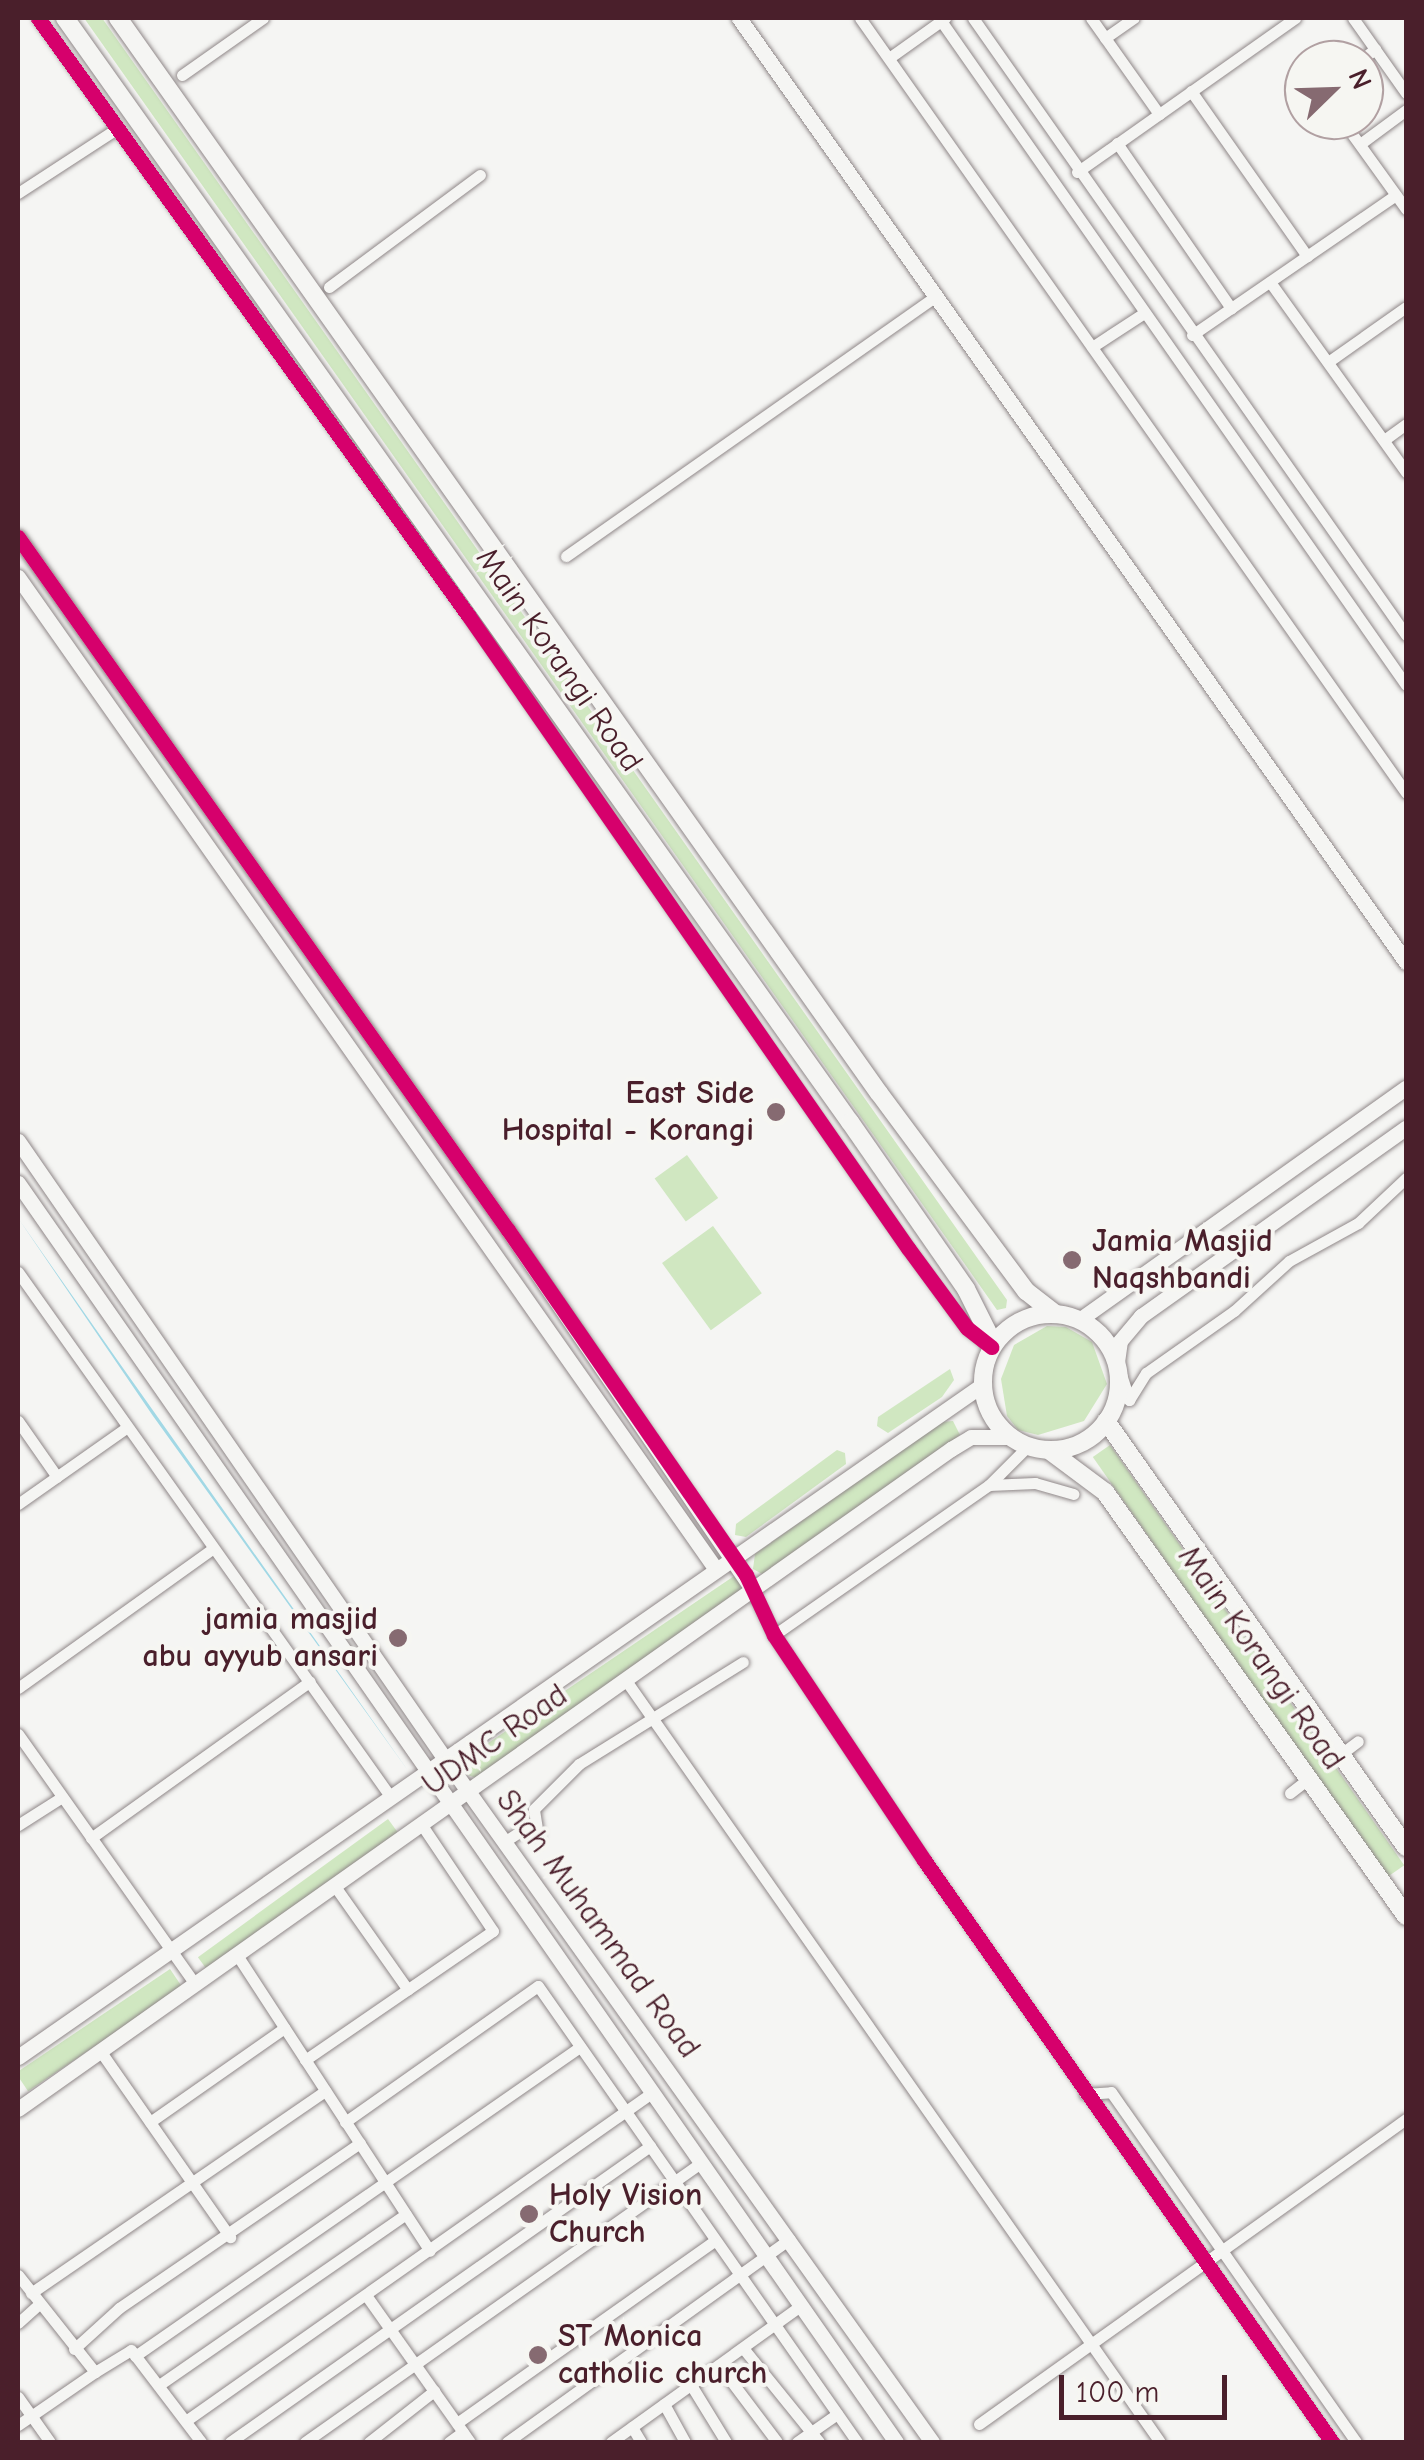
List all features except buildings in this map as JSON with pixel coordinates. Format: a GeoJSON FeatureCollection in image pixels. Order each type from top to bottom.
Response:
{"type":"FeatureCollection","features":[{"type":"Feature","properties":{"kind":"main road","name":"Main Korangi Road"},"geometry":{"type":"LineString","coordinates":[[66,18],[850,1122],[966,1289],[992,1345]]}},
{"type":"Feature","properties":{"kind":"main road","name":"Main Korangi Road"},"geometry":{"type":"LineString","coordinates":[[118,18],[964,1211],[1026,1291],[1054,1313]]}},
{"type":"Feature","properties":{"kind":"main road"},"geometry":{"type":"LineString","coordinates":[[1054,1313],[1079,1320],[1104,1338],[1116,1362],[1118,1397],[1106,1422],[1073,1447],[1050,1451],[1010,1437],[995,1423],[982,1385],[992,1345],[1020,1321],[1054,1313]]}},
{"type":"Feature","properties":{"kind":"main road","name":"Main Korangi Road"},"geometry":{"type":"LineString","coordinates":[[1106,1422],[1406,1848]]}},
{"type":"Feature","properties":{"kind":"main road","name":"Main Korangi Road"},"geometry":{"type":"LineString","coordinates":[[1050,1451],[1105,1492],[1406,1916]]}},
{"type":"Feature","properties":{"kind":"street"},"geometry":{"type":"LineString","coordinates":[[38,18],[940,1293],[992,1345]]}},
{"type":"Feature","properties":{"kind":"street"},"geometry":{"type":"LineString","coordinates":[[182,75],[263,18]]}},
{"type":"Feature","properties":{"kind":"street"},"geometry":{"type":"LineString","coordinates":[[738,18],[1406,962]]}},
{"type":"Feature","properties":{"kind":"street"},"geometry":{"type":"LineString","coordinates":[[860,18],[1406,793]]}},
{"type":"Feature","properties":{"kind":"street"},"geometry":{"type":"LineString","coordinates":[[888,58],[942,18],[1406,685]]}},
{"type":"Feature","properties":{"kind":"street"},"geometry":{"type":"LineString","coordinates":[[974,18],[1077,172],[1406,635]]}},
{"type":"Feature","properties":{"kind":"street"},"geometry":{"type":"LineString","coordinates":[[1091,18],[1158,114]]}},
{"type":"Feature","properties":{"kind":"street"},"geometry":{"type":"LineString","coordinates":[[1105,38],[1134,18]]}},
{"type":"Feature","properties":{"kind":"street"},"geometry":{"type":"LineString","coordinates":[[1077,172],[1295,18]]}},
{"type":"Feature","properties":{"kind":"street"},"geometry":{"type":"LineString","coordinates":[[1353,18],[1369,40]]}},
{"type":"Feature","properties":{"kind":"street"},"geometry":{"type":"LineString","coordinates":[[1384,61],[1406,93]]}},
{"type":"Feature","properties":{"kind":"street"},"geometry":{"type":"LineString","coordinates":[[1191,91],[1307,256]]}},
{"type":"Feature","properties":{"kind":"street"},"geometry":{"type":"LineString","coordinates":[[1360,144],[1406,110]]}},
{"type":"Feature","properties":{"kind":"street"},"geometry":{"type":"LineString","coordinates":[[18,193],[116,129]]}},
{"type":"Feature","properties":{"kind":"street"},"geometry":{"type":"LineString","coordinates":[[1357,140],[1406,209]]}},
{"type":"Feature","properties":{"kind":"street"},"geometry":{"type":"LineString","coordinates":[[1117,143],[1231,308]]}},
{"type":"Feature","properties":{"kind":"street"},"geometry":{"type":"LineString","coordinates":[[329,286],[480,175]]}},
{"type":"Feature","properties":{"kind":"street"},"geometry":{"type":"LineString","coordinates":[[1192,335],[1396,195]]}},
{"type":"Feature","properties":{"kind":"street"},"geometry":{"type":"LineString","coordinates":[[1270,282],[1406,472]]}},
{"type":"Feature","properties":{"kind":"street"},"geometry":{"type":"LineString","coordinates":[[566,556],[936,296]]}},
{"type":"Feature","properties":{"kind":"street"},"geometry":{"type":"LineString","coordinates":[[1328,362],[1406,307]]}},
{"type":"Feature","properties":{"kind":"street"},"geometry":{"type":"LineString","coordinates":[[1092,348],[1144,313]]}},
{"type":"Feature","properties":{"kind":"street"},"geometry":{"type":"LineString","coordinates":[[1384,440],[1406,424]]}},
{"type":"Feature","properties":{"kind":"street"},"geometry":{"type":"LineString","coordinates":[[18,537],[508,1230],[733,1556],[774,1634],[1086,2094],[1332,2442]]}},
{"type":"Feature","properties":{"kind":"street"},"geometry":{"type":"LineString","coordinates":[[18,577],[715,1568]]}},
{"type":"Feature","properties":{"kind":"street"},"geometry":{"type":"LineString","coordinates":[[1395,668],[1406,661]]}},
{"type":"Feature","properties":{"kind":"street"},"geometry":{"type":"LineString","coordinates":[[125,730],[143,716]]}},
{"type":"Feature","properties":{"kind":"street"},"geometry":{"type":"LineString","coordinates":[[208,848],[228,834]]}},
{"type":"Feature","properties":{"kind":"street"},"geometry":{"type":"LineString","coordinates":[[284,956],[304,943]]}},
{"type":"Feature","properties":{"kind":"street"},"geometry":{"type":"LineString","coordinates":[[1079,1320],[1406,1088]]}},
{"type":"Feature","properties":{"kind":"street"},"geometry":{"type":"LineString","coordinates":[[402,1122],[422,1109]]}},
{"type":"Feature","properties":{"kind":"street"},"geometry":{"type":"LineString","coordinates":[[831,1134],[850,1122]]}},
{"type":"Feature","properties":{"kind":"street"},"geometry":{"type":"LineString","coordinates":[[1406,1128],[1141,1316],[1120,1341],[1116,1362],[1129,1400],[1146,1373],[1234,1312],[1288,1261],[1358,1223],[1406,1178]]}},
{"type":"Feature","properties":{"kind":"street","name":"Shah Muhammad Road"},"geometry":{"type":"LineString","coordinates":[[18,1141],[445,1759],[503,1835],[932,2442]]}},
{"type":"Feature","properties":{"kind":"street","name":"Shah Muhammad Road"},"geometry":{"type":"LineString","coordinates":[[18,1183],[896,2442]]}},
{"type":"Feature","properties":{"kind":"street"},"geometry":{"type":"LineString","coordinates":[[964,1211],[981,1200]]}},
{"type":"Feature","properties":{"kind":"street"},"geometry":{"type":"LineString","coordinates":[[490,1243],[508,1230]]}},
{"type":"Feature","properties":{"kind":"street"},"geometry":{"type":"LineString","coordinates":[[18,1272],[390,1796]]}},
{"type":"Feature","properties":{"kind":"street","name":"UDMC Road"},"geometry":{"type":"LineString","coordinates":[[18,2057],[982,1385]]}},
{"type":"Feature","properties":{"kind":"street"},"geometry":{"type":"LineString","coordinates":[[18,1421],[57,1477]]}},
{"type":"Feature","properties":{"kind":"street"},"geometry":{"type":"LineString","coordinates":[[18,1504],[126,1428]]}},
{"type":"Feature","properties":{"kind":"street","name":"UDMC Road"},"geometry":{"type":"LineString","coordinates":[[18,2109],[468,1790],[628,1682],[952,1448],[971,1437],[1010,1437]]}},
{"type":"Feature","properties":{"kind":"street"},"geometry":{"type":"LineString","coordinates":[[774,1634],[990,1485],[1028,1446]]}},
{"type":"Feature","properties":{"kind":"street"},"geometry":{"type":"LineString","coordinates":[[990,1485],[1034,1484],[1073,1494]]}},
{"type":"Feature","properties":{"kind":"street"},"geometry":{"type":"LineString","coordinates":[[18,1688],[212,1549]]}},
{"type":"Feature","properties":{"kind":"street"},"geometry":{"type":"LineString","coordinates":[[478,1846],[480,1832],[503,1835],[535,1830],[539,1801],[579,1764],[742,1662]]}},
{"type":"Feature","properties":{"kind":"street"},"geometry":{"type":"LineString","coordinates":[[91,1838],[310,1681]]}},
{"type":"Feature","properties":{"kind":"street"},"geometry":{"type":"LineString","coordinates":[[628,1682],[1160,2442]]}},
{"type":"Feature","properties":{"kind":"street"},"geometry":{"type":"LineString","coordinates":[[18,1734],[196,1984]]}},
{"type":"Feature","properties":{"kind":"street"},"geometry":{"type":"LineString","coordinates":[[414,1754],[429,1753],[432,1738]]}},
{"type":"Feature","properties":{"kind":"street"},"geometry":{"type":"LineString","coordinates":[[1340,1754],[1358,1741]]}},
{"type":"Feature","properties":{"kind":"street"},"geometry":{"type":"LineString","coordinates":[[1290,1792],[1309,1778]]}},
{"type":"Feature","properties":{"kind":"street"},"geometry":{"type":"LineString","coordinates":[[18,1825],[62,1797]]}},
{"type":"Feature","properties":{"kind":"street"},"geometry":{"type":"LineString","coordinates":[[306,2060],[494,1927],[422,1824]]}},
{"type":"Feature","properties":{"kind":"street"},"geometry":{"type":"LineString","coordinates":[[334,1885],[408,1990]]}},
{"type":"Feature","properties":{"kind":"street"},"geometry":{"type":"LineString","coordinates":[[237,1955],[430,2251]]}},
{"type":"Feature","properties":{"kind":"street"},"geometry":{"type":"LineString","coordinates":[[346,2122],[538,1986],[857,2442]]}},
{"type":"Feature","properties":{"kind":"street"},"geometry":{"type":"LineString","coordinates":[[150,2122],[284,2028]]}},
{"type":"Feature","properties":{"kind":"street"},"geometry":{"type":"LineString","coordinates":[[135,2356],[580,2047]]}},
{"type":"Feature","properties":{"kind":"street"},"geometry":{"type":"LineString","coordinates":[[101,2052],[230,2237]]}},
{"type":"Feature","properties":{"kind":"street"},"geometry":{"type":"LineString","coordinates":[[31,2293],[194,2186],[326,2090]]}},
{"type":"Feature","properties":{"kind":"street"},"geometry":{"type":"LineString","coordinates":[[1086,2094],[1111,2092],[1356,2442]]}},
{"type":"Feature","properties":{"kind":"street"},"geometry":{"type":"LineString","coordinates":[[187,2420],[368,2298],[650,2094]]}},
{"type":"Feature","properties":{"kind":"street"},"geometry":{"type":"LineString","coordinates":[[978,2424],[1202,2260],[1406,2119]]}},
{"type":"Feature","properties":{"kind":"street"},"geometry":{"type":"LineString","coordinates":[[74,2349],[119,2308],[230,2237],[360,2143]]}},
{"type":"Feature","properties":{"kind":"street"},"geometry":{"type":"LineString","coordinates":[[230,2442],[650,2146]]}},
{"type":"Feature","properties":{"kind":"street"},"geometry":{"type":"LineString","coordinates":[[305,2442],[699,2164]]}},
{"type":"Feature","properties":{"kind":"street"},"geometry":{"type":"LineString","coordinates":[[159,2385],[406,2214]]}},
{"type":"Feature","properties":{"kind":"street"},"geometry":{"type":"LineString","coordinates":[[507,2442],[790,2239]]}},
{"type":"Feature","properties":{"kind":"street"},"geometry":{"type":"LineString","coordinates":[[449,2442],[716,2240]]}},
{"type":"Feature","properties":{"kind":"street"},"geometry":{"type":"LineString","coordinates":[[18,2275],[95,2372]]}},
{"type":"Feature","properties":{"kind":"street"},"geometry":{"type":"LineString","coordinates":[[368,2298],[463,2433]]}},
{"type":"Feature","properties":{"kind":"street"},"geometry":{"type":"LineString","coordinates":[[18,2322],[40,2304]]}},
{"type":"Feature","properties":{"kind":"street"},"geometry":{"type":"LineString","coordinates":[[611,2442],[800,2306]]}},
{"type":"Feature","properties":{"kind":"street"},"geometry":{"type":"LineString","coordinates":[[743,2348],[816,2437]]}},
{"type":"Feature","properties":{"kind":"street"},"geometry":{"type":"LineString","coordinates":[[842,2366],[867,2348]]}},
{"type":"Feature","properties":{"kind":"street"},"geometry":{"type":"LineString","coordinates":[[18,2425],[131,2350],[201,2442]]}},
{"type":"Feature","properties":{"kind":"street"},"geometry":{"type":"LineString","coordinates":[[719,2365],[777,2442]]}},
{"type":"Feature","properties":{"kind":"street"},"geometry":{"type":"LineString","coordinates":[[691,2385],[726,2442]]}},
{"type":"Feature","properties":{"kind":"street"},"geometry":{"type":"LineString","coordinates":[[369,2442],[434,2391]]}},
{"type":"Feature","properties":{"kind":"street"},"geometry":{"type":"LineString","coordinates":[[18,2397],[50,2442]]}},
{"type":"Feature","properties":{"kind":"street"},"geometry":{"type":"LineString","coordinates":[[664,2404],[685,2442]]}},
{"type":"Feature","properties":{"kind":"street"},"geometry":{"type":"LineString","coordinates":[[796,2442],[816,2437],[837,2414]]}},
{"type":"Feature","properties":{"kind":"street"},"geometry":{"type":"LineString","coordinates":[[632,2427],[641,2442]]}},
{"type":"Feature","properties":{"kind":"green space"},"geometry":{"type":"Polygon","coordinates":[[[84,18],[102,18],[1007,1300],[1006,1308],[997,1310],[84,18]]]}},
{"type":"Feature","properties":{"kind":"green space"},"geometry":{"type":"Polygon","coordinates":[[[687,1155],[718,1198],[686,1221],[655,1179],[687,1155]]]}},
{"type":"Feature","properties":{"kind":"green space"},"geometry":{"type":"Polygon","coordinates":[[[713,1226],[762,1293],[711,1330],[662,1263],[713,1226]]]}},
{"type":"Feature","properties":{"kind":"green space"},"geometry":{"type":"Polygon","coordinates":[[[1047,1326],[1066,1327],[1092,1342],[1107,1384],[1084,1421],[1038,1435],[1018,1430],[1007,1416],[1001,1379],[1014,1345],[1047,1326]]]}},
{"type":"Feature","properties":{"kind":"green space"},"geometry":{"type":"Polygon","coordinates":[[[950,1369],[954,1380],[942,1397],[888,1433],[877,1426],[878,1417],[950,1369]]]}},
{"type":"Feature","properties":{"kind":"green space"},"geometry":{"type":"Polygon","coordinates":[[[953,1421],[960,1435],[764,1575],[753,1569],[755,1554],[941,1422],[953,1421]]]}},
{"type":"Feature","properties":{"kind":"green space"},"geometry":{"type":"Polygon","coordinates":[[[1110,1445],[1404,1865],[1387,1877],[1093,1457],[1110,1445]]]}},
{"type":"Feature","properties":{"kind":"green space"},"geometry":{"type":"Polygon","coordinates":[[[837,1450],[845,1453],[846,1464],[746,1537],[735,1535],[736,1524],[837,1450]]]}},
{"type":"Feature","properties":{"kind":"green space"},"geometry":{"type":"Polygon","coordinates":[[[737,1574],[741,1590],[476,1778],[465,1774],[466,1758],[737,1574]]]}},
{"type":"Feature","properties":{"kind":"green space"},"geometry":{"type":"Polygon","coordinates":[[[388,1819],[399,1834],[209,1973],[198,1957],[388,1819]]]}},
{"type":"Feature","properties":{"kind":"green space"},"geometry":{"type":"Polygon","coordinates":[[[170,1969],[182,1987],[28,2091],[18,2072],[170,1969]]]}},
{"type":"Feature","properties":{"kind":"water"},"geometry":{"type":"Polygon","coordinates":[[[18,1218],[118,1361],[409,1772],[153,1416],[18,1218]]]}},
{"type":"Feature","properties":{"kind":"cycle path"},"geometry":{"type":"LineString","coordinates":[[38,18],[468,615],[908,1248],[967,1328],[991,1347]]}},
{"type":"Feature","properties":{"kind":"cycle path"},"geometry":{"type":"LineString","coordinates":[[18,537],[508,1230],[746,1575],[774,1635],[924,1860],[1332,2442]]}},
{"type":"Feature","properties":{"kind":"place","name":"East Side Hospital - Korangi"},"geometry":{"type":"Point","coordinates":[776,1112]}},
{"type":"Feature","properties":{"kind":"place","name":"Jamia Masjid Naqshbandi"},"geometry":{"type":"Point","coordinates":[1072,1260]}},
{"type":"Feature","properties":{"kind":"place","name":"jamia masjid abu ayyub ansari"},"geometry":{"type":"Point","coordinates":[398,1638]}},
{"type":"Feature","properties":{"kind":"place","name":"Holy Vision Church"},"geometry":{"type":"Point","coordinates":[529,2214]}},
{"type":"Feature","properties":{"kind":"place","name":"ST Monica catholic church"},"geometry":{"type":"Point","coordinates":[538,2355]}}]}
